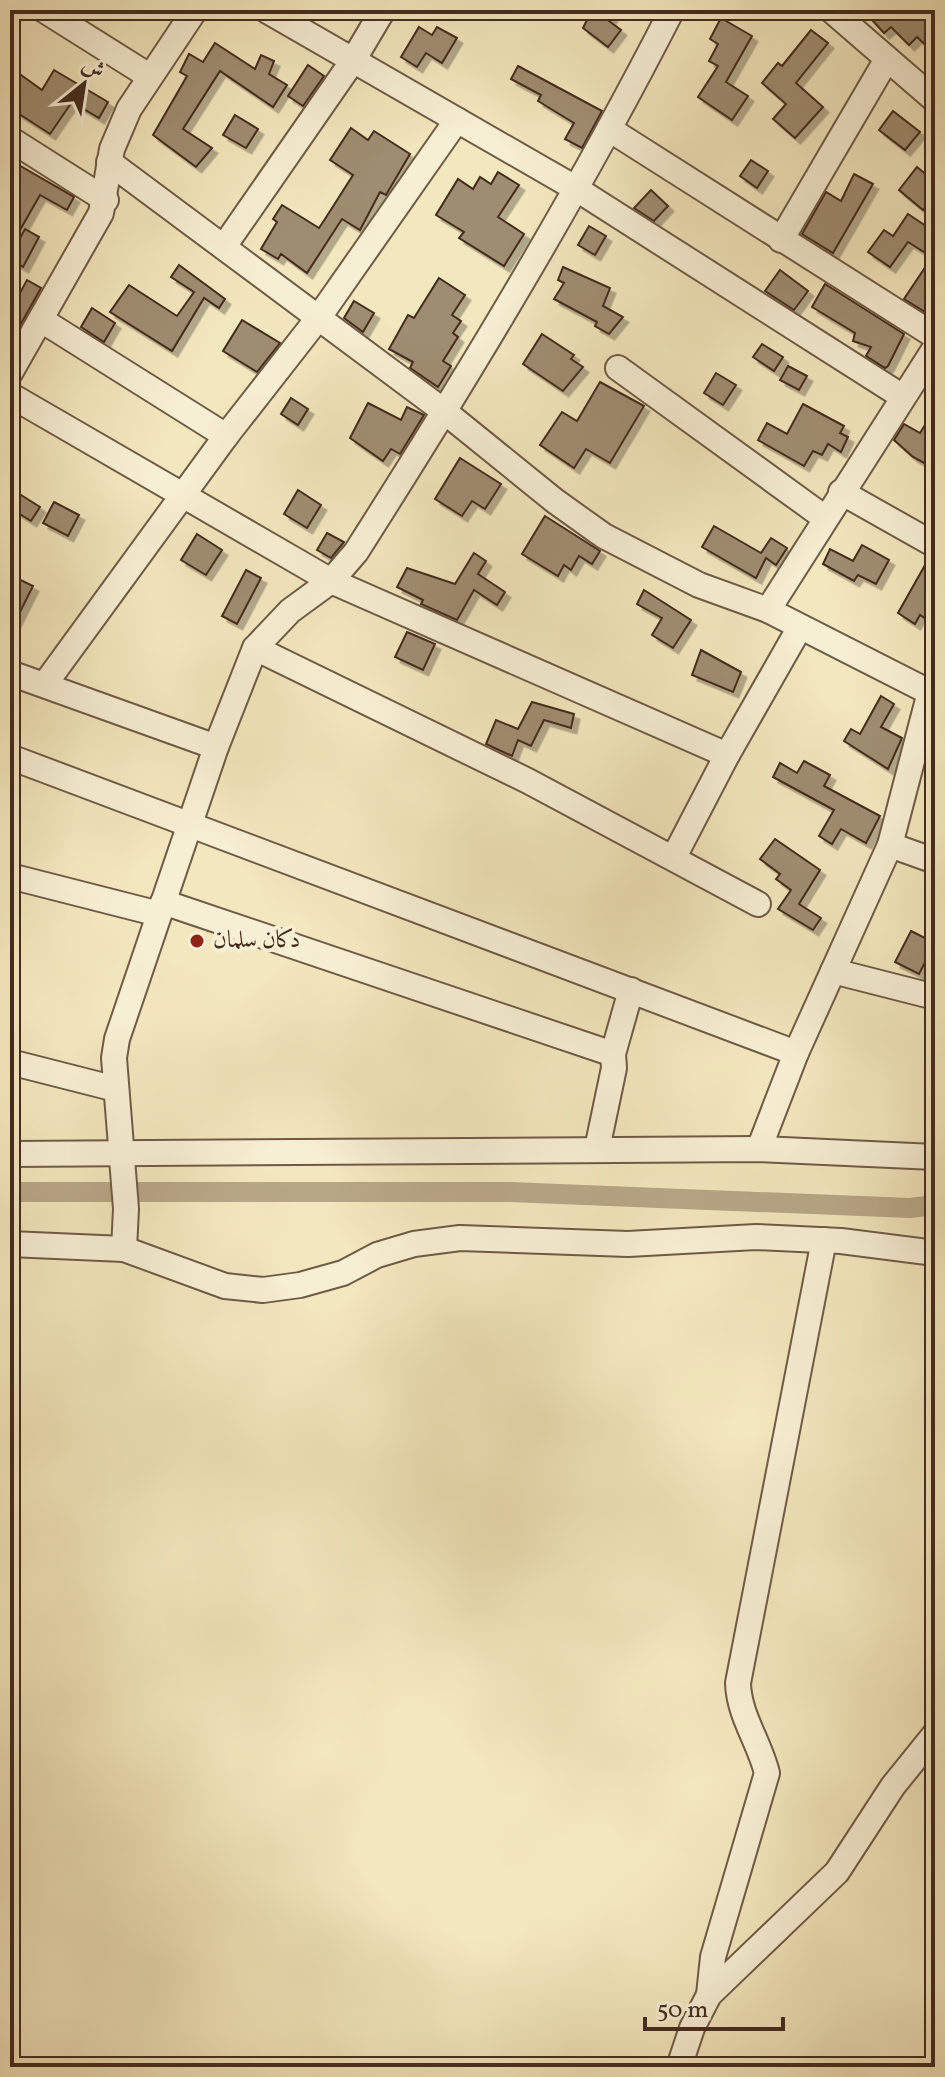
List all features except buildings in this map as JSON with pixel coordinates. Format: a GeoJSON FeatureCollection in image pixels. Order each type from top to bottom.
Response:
{"type":"FeatureCollection","features":[{"type":"Feature","properties":{"kind":"street"},"geometry":{"type":"LineString","coordinates":[[44,10],[149,76]]}},
{"type":"Feature","properties":{"kind":"street"},"geometry":{"type":"LineString","coordinates":[[10,373],[19,337],[43,321],[106,200],[109,162],[116,135],[149,76],[195,10]]}},
{"type":"Feature","properties":{"kind":"street"},"geometry":{"type":"LineString","coordinates":[[266,10],[575,188],[903,397]]}},
{"type":"Feature","properties":{"kind":"street"},"geometry":{"type":"LineString","coordinates":[[225,245],[354,59],[383,10]]}},
{"type":"Feature","properties":{"kind":"street"},"geometry":{"type":"LineString","coordinates":[[124,1249],[126,1209],[116,1089],[117,1039],[216,747],[255,648],[290,611],[331,581],[356,552],[445,412],[609,129],[672,10]]}},
{"type":"Feature","properties":{"kind":"street"},"geometry":{"type":"LineString","coordinates":[[831,10],[935,100]]}},
{"type":"Feature","properties":{"kind":"street"},"geometry":{"type":"LineString","coordinates":[[781,240],[887,59]]}},
{"type":"Feature","properties":{"kind":"street"},"geometry":{"type":"LineString","coordinates":[[45,684],[181,495],[319,317],[457,120]]}},
{"type":"Feature","properties":{"kind":"street"},"geometry":{"type":"LineString","coordinates":[[609,129],[935,336]]}},
{"type":"Feature","properties":{"kind":"street"},"geometry":{"type":"LineString","coordinates":[[10,139],[106,200]]}},
{"type":"Feature","properties":{"kind":"street"},"geometry":{"type":"LineString","coordinates":[[109,162],[225,245],[604,536],[699,585],[768,610],[933,690],[890,845],[796,1053],[759,1149]]}},
{"type":"Feature","properties":{"kind":"street"},"geometry":{"type":"LineString","coordinates":[[43,321],[226,436]]}},
{"type":"Feature","properties":{"kind":"street"},"geometry":{"type":"LineString","coordinates":[[768,610],[935,348]]}},
{"type":"Feature","properties":{"kind":"street"},"geometry":{"type":"LineString","coordinates":[[618,368],[825,518]]}},
{"type":"Feature","properties":{"kind":"street"},"geometry":{"type":"LineString","coordinates":[[10,395],[331,581],[727,755]]}},
{"type":"Feature","properties":{"kind":"street"},"geometry":{"type":"LineString","coordinates":[[841,492],[935,545]]}},
{"type":"Feature","properties":{"kind":"street"},"geometry":{"type":"LineString","coordinates":[[674,857],[727,755],[800,627]]}},
{"type":"Feature","properties":{"kind":"street"},"geometry":{"type":"LineString","coordinates":[[255,648],[674,857],[758,904]]}},
{"type":"Feature","properties":{"kind":"street"},"geometry":{"type":"LineString","coordinates":[[10,673],[216,747]]}},
{"type":"Feature","properties":{"kind":"street"},"geometry":{"type":"LineString","coordinates":[[10,757],[796,1053]]}},
{"type":"Feature","properties":{"kind":"street"},"geometry":{"type":"LineString","coordinates":[[890,845],[935,861]]}},
{"type":"Feature","properties":{"kind":"street"},"geometry":{"type":"LineString","coordinates":[[10,876],[161,908],[613,1054]]}},
{"type":"Feature","properties":{"kind":"street"},"geometry":{"type":"LineString","coordinates":[[833,971],[935,997]]}},
{"type":"Feature","properties":{"kind":"street"},"geometry":{"type":"LineString","coordinates":[[597,1149],[614,1068],[613,1054],[631,990]]}},
{"type":"Feature","properties":{"kind":"street"},"geometry":{"type":"LineString","coordinates":[[10,1062],[116,1089]]}},
{"type":"Feature","properties":{"kind":"street"},"geometry":{"type":"LineString","coordinates":[[10,1154],[759,1149],[935,1157]]}},
{"type":"Feature","properties":{"kind":"street"},"geometry":{"type":"LineString","coordinates":[[10,1244],[124,1249],[225,1286],[263,1290],[300,1285],[343,1273],[377,1255],[414,1244],[460,1238],[555,1243],[756,1237],[824,1240],[935,1253]]}},
{"type":"Feature","properties":{"kind":"street"},"geometry":{"type":"LineString","coordinates":[[709,1995],[713,1957],[767,1773],[761,1749],[738,1706],[738,1683],[824,1240]]}},
{"type":"Feature","properties":{"kind":"street"},"geometry":{"type":"LineString","coordinates":[[679,2067],[692,2028],[709,1995],[837,1872],[893,1786],[935,1734]]}},
{"type":"Feature","properties":{"kind":"waterway"},"geometry":{"type":"LineString","coordinates":[[10,1192],[510,1192],[910,1208],[935,1205]]}},
{"type":"Feature","properties":{"kind":"place","name":"دكان سلمان"},"geometry":{"type":"Point","coordinates":[197,941]}}]}
